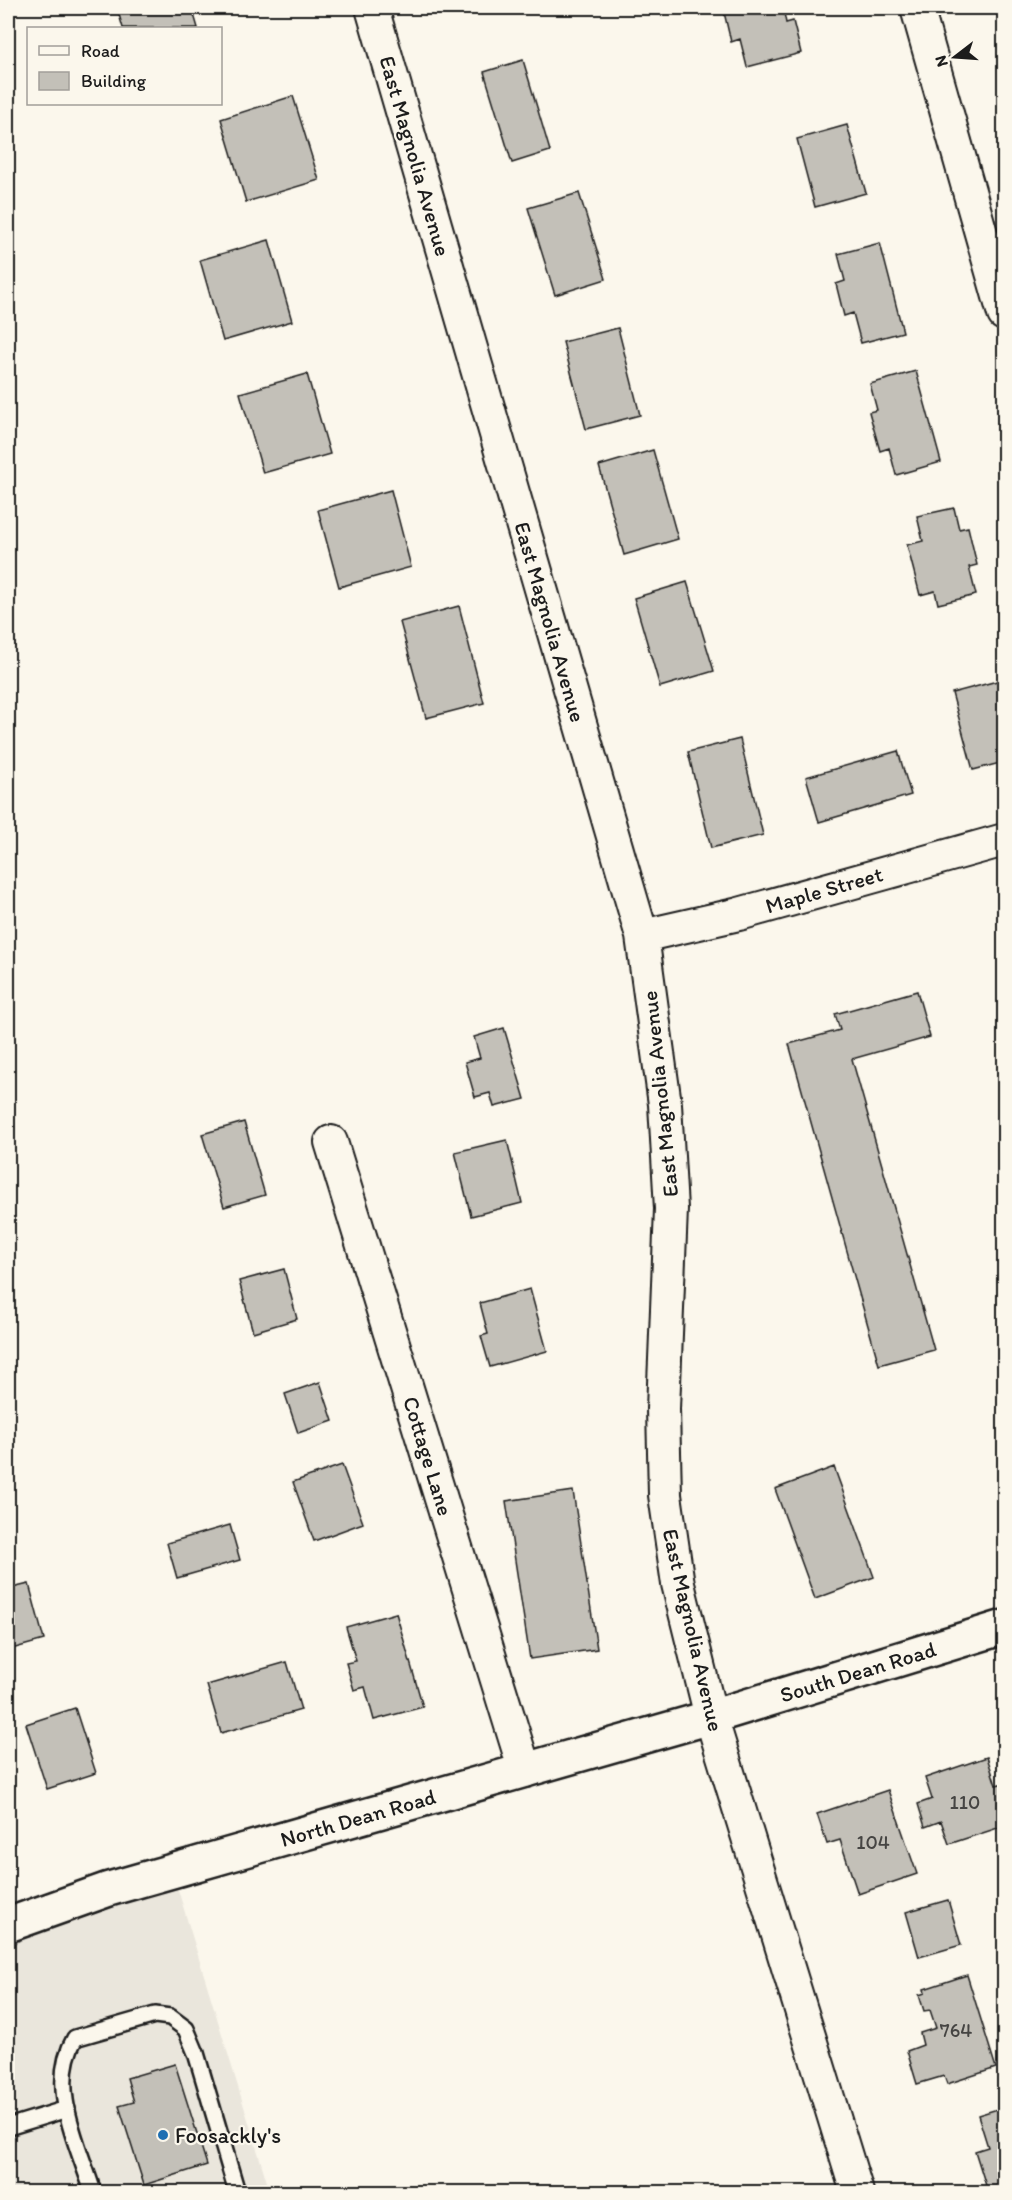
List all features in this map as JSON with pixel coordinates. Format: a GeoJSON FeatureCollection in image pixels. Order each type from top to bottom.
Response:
{"type":"FeatureCollection","features":[{"type":"Feature","properties":{"kind":"street","name":"East Magnolia Avenue"},"geometry":{"type":"LineString","coordinates":[[372,8],[642,936],[665,1104],[672,1209],[663,1409],[665,1495],[678,1584],[711,1718],[857,2193]]}},
{"type":"Feature","properties":{"kind":"street"},"geometry":{"type":"LineString","coordinates":[[917,8],[1005,314]]}},
{"type":"Feature","properties":{"kind":"street","name":"Maple Street"},"geometry":{"type":"LineString","coordinates":[[642,936],[739,914],[1005,840]]}},
{"type":"Feature","properties":{"kind":"street","name":"Cottage Lane"},"geometry":{"type":"LineString","coordinates":[[331,1142],[525,1771]]}},
{"type":"Feature","properties":{"kind":"street","name":"South Dean Road"},"geometry":{"type":"LineString","coordinates":[[711,1718],[1005,1627]]}},
{"type":"Feature","properties":{"kind":"street","name":"North Dean Road"},"geometry":{"type":"LineString","coordinates":[[8,1925],[151,1877],[711,1718]]}},
{"type":"Feature","properties":{"kind":"lane"},"geometry":{"type":"LineString","coordinates":[[93,2193],[62,2091],[62,2070],[75,2038],[154,2015],[170,2017],[186,2029],[196,2053],[237,2193]]}},
{"type":"Feature","properties":{"kind":"lane"},"geometry":{"type":"LineString","coordinates":[[8,2127],[67,2109]]}},
{"type":"Feature","properties":{"kind":"shaded area"},"geometry":{"type":"Polygon","coordinates":[[[172,1870],[270,2192],[8,2192],[8,1920],[172,1870]]]}},
{"type":"Feature","properties":{"kind":"building"},"geometry":{"type":"Polygon","coordinates":[[[117,8],[192,8],[198,27],[123,27],[117,8]]]}},
{"type":"Feature","properties":{"kind":"building"},"geometry":{"type":"Polygon","coordinates":[[[723,8],[783,8],[786,23],[793,21],[801,53],[747,67],[740,39],[731,42],[723,8]]]}},
{"type":"Feature","properties":{"kind":"building"},"geometry":{"type":"Polygon","coordinates":[[[523,60],[550,151],[512,163],[484,72],[523,60]]]}},
{"type":"Feature","properties":{"kind":"building"},"geometry":{"type":"Polygon","coordinates":[[[293,96],[319,180],[246,202],[221,119],[293,96]]]}},
{"type":"Feature","properties":{"kind":"building"},"geometry":{"type":"Polygon","coordinates":[[[847,125],[866,193],[815,207],[797,139],[847,125]]]}},
{"type":"Feature","properties":{"kind":"building"},"geometry":{"type":"Polygon","coordinates":[[[579,193],[606,279],[555,295],[528,208],[579,193]]]}},
{"type":"Feature","properties":{"kind":"building"},"geometry":{"type":"Polygon","coordinates":[[[269,240],[292,321],[223,341],[200,260],[269,240]]]}},
{"type":"Feature","properties":{"kind":"building"},"geometry":{"type":"Polygon","coordinates":[[[880,243],[903,332],[861,343],[853,313],[844,316],[836,284],[845,281],[838,254],[880,243]]]}},
{"type":"Feature","properties":{"kind":"building"},"geometry":{"type":"Polygon","coordinates":[[[618,328],[640,415],[586,429],[563,342],[618,328]]]}},
{"type":"Feature","properties":{"kind":"building"},"geometry":{"type":"Polygon","coordinates":[[[916,371],[941,462],[896,475],[889,448],[880,451],[869,412],[877,410],[870,384],[916,371]]]}},
{"type":"Feature","properties":{"kind":"building"},"geometry":{"type":"Polygon","coordinates":[[[307,374],[330,454],[263,473],[240,393],[307,374]]]}},
{"type":"Feature","properties":{"kind":"building"},"geometry":{"type":"Polygon","coordinates":[[[653,450],[678,539],[624,555],[599,466],[653,450]]]}},
{"type":"Feature","properties":{"kind":"building"},"geometry":{"type":"Polygon","coordinates":[[[391,490],[411,567],[339,587],[318,510],[391,490]]]}},
{"type":"Feature","properties":{"kind":"building"},"geometry":{"type":"Polygon","coordinates":[[[954,508],[959,529],[968,527],[977,565],[969,567],[976,595],[938,604],[935,591],[920,595],[907,545],[923,541],[917,516],[954,508]]]}},
{"type":"Feature","properties":{"kind":"building"},"geometry":{"type":"Polygon","coordinates":[[[687,582],[714,671],[660,687],[634,598],[687,582]]]}},
{"type":"Feature","properties":{"kind":"building"},"geometry":{"type":"Polygon","coordinates":[[[459,606],[484,703],[426,718],[400,622],[459,606]]]}},
{"type":"Feature","properties":{"kind":"building"},"geometry":{"type":"Polygon","coordinates":[[[1001,680],[1004,692],[1004,762],[973,770],[952,693],[1001,680]]]}},
{"type":"Feature","properties":{"kind":"building"},"geometry":{"type":"Polygon","coordinates":[[[740,739],[763,835],[711,848],[688,752],[740,739]]]}},
{"type":"Feature","properties":{"kind":"building"},"geometry":{"type":"Polygon","coordinates":[[[898,751],[911,795],[819,822],[806,777],[898,751]]]}},
{"type":"Feature","properties":{"kind":"building"},"geometry":{"type":"Polygon","coordinates":[[[917,991],[930,1037],[852,1059],[934,1350],[879,1365],[789,1044],[840,1030],[835,1014],[917,991]]]}},
{"type":"Feature","properties":{"kind":"building"},"geometry":{"type":"Polygon","coordinates":[[[504,1028],[525,1099],[494,1107],[490,1093],[475,1097],[465,1062],[480,1058],[474,1037],[504,1028]]]}},
{"type":"Feature","properties":{"kind":"building"},"geometry":{"type":"Polygon","coordinates":[[[244,1122],[265,1195],[224,1207],[202,1134],[244,1122]]]}},
{"type":"Feature","properties":{"kind":"building"},"geometry":{"type":"Polygon","coordinates":[[[507,1140],[522,1203],[471,1216],[455,1152],[507,1140]]]}},
{"type":"Feature","properties":{"kind":"building"},"geometry":{"type":"Polygon","coordinates":[[[284,1269],[297,1319],[253,1332],[239,1281],[284,1269]]]}},
{"type":"Feature","properties":{"kind":"building"},"geometry":{"type":"Polygon","coordinates":[[[530,1289],[547,1351],[490,1367],[481,1336],[488,1334],[480,1303],[530,1289]]]}},
{"type":"Feature","properties":{"kind":"building"},"geometry":{"type":"Polygon","coordinates":[[[320,1382],[333,1421],[298,1433],[285,1394],[320,1382]]]}},
{"type":"Feature","properties":{"kind":"building"},"geometry":{"type":"Polygon","coordinates":[[[342,1465],[363,1523],[314,1541],[293,1482],[342,1465]]]}},
{"type":"Feature","properties":{"kind":"building"},"geometry":{"type":"Polygon","coordinates":[[[834,1467],[874,1577],[815,1599],[775,1489],[834,1467]]]}},
{"type":"Feature","properties":{"kind":"building"},"geometry":{"type":"Polygon","coordinates":[[[573,1491],[597,1649],[530,1659],[506,1501],[573,1491]]]}},
{"type":"Feature","properties":{"kind":"building"},"geometry":{"type":"Polygon","coordinates":[[[230,1525],[240,1560],[177,1578],[167,1543],[230,1525]]]}},
{"type":"Feature","properties":{"kind":"building"},"geometry":{"type":"Polygon","coordinates":[[[29,1584],[44,1640],[8,1650],[8,1589],[29,1584]]]}},
{"type":"Feature","properties":{"kind":"building"},"geometry":{"type":"Polygon","coordinates":[[[396,1613],[423,1707],[374,1720],[365,1687],[354,1690],[346,1663],[356,1661],[346,1627],[396,1613]]]}},
{"type":"Feature","properties":{"kind":"building"},"geometry":{"type":"Polygon","coordinates":[[[287,1662],[301,1710],[221,1733],[207,1685],[287,1662]]]}},
{"type":"Feature","properties":{"kind":"building"},"geometry":{"type":"Polygon","coordinates":[[[75,1708],[96,1773],[47,1789],[26,1724],[75,1708]]]}},
{"type":"Feature","properties":{"kind":"building"},"geometry":{"type":"Polygon","coordinates":[[[987,1757],[996,1785],[1004,1783],[1004,1826],[949,1844],[941,1821],[925,1827],[918,1804],[932,1799],[925,1778],[987,1757]]]}},
{"type":"Feature","properties":{"kind":"building"},"geometry":{"type":"Polygon","coordinates":[[[888,1790],[917,1874],[858,1894],[840,1840],[827,1844],[817,1814],[888,1790]]]}},
{"type":"Feature","properties":{"kind":"building"},"geometry":{"type":"Polygon","coordinates":[[[948,1900],[961,1945],[919,1957],[906,1912],[948,1900]]]}},
{"type":"Feature","properties":{"kind":"building"},"geometry":{"type":"Polygon","coordinates":[[[967,1975],[996,2068],[947,2084],[944,2076],[917,2084],[907,2051],[923,2045],[920,2033],[936,2028],[930,2010],[924,2011],[919,1995],[925,1993],[924,1989],[967,1975]]]}},
{"type":"Feature","properties":{"kind":"building","name":"Foosackly's"},"geometry":{"type":"Polygon","coordinates":[[[175,2064],[207,2165],[144,2185],[119,2106],[134,2102],[127,2078],[175,2064]]]}},
{"type":"Feature","properties":{"kind":"building"},"geometry":{"type":"Polygon","coordinates":[[[1004,2107],[1004,2192],[988,2192],[975,2151],[988,2147],[978,2115],[1004,2107]]]}},
{"type":"Feature","properties":{"kind":"place","name":"Foosackly's"},"geometry":{"type":"Point","coordinates":[163,2135]}}]}
